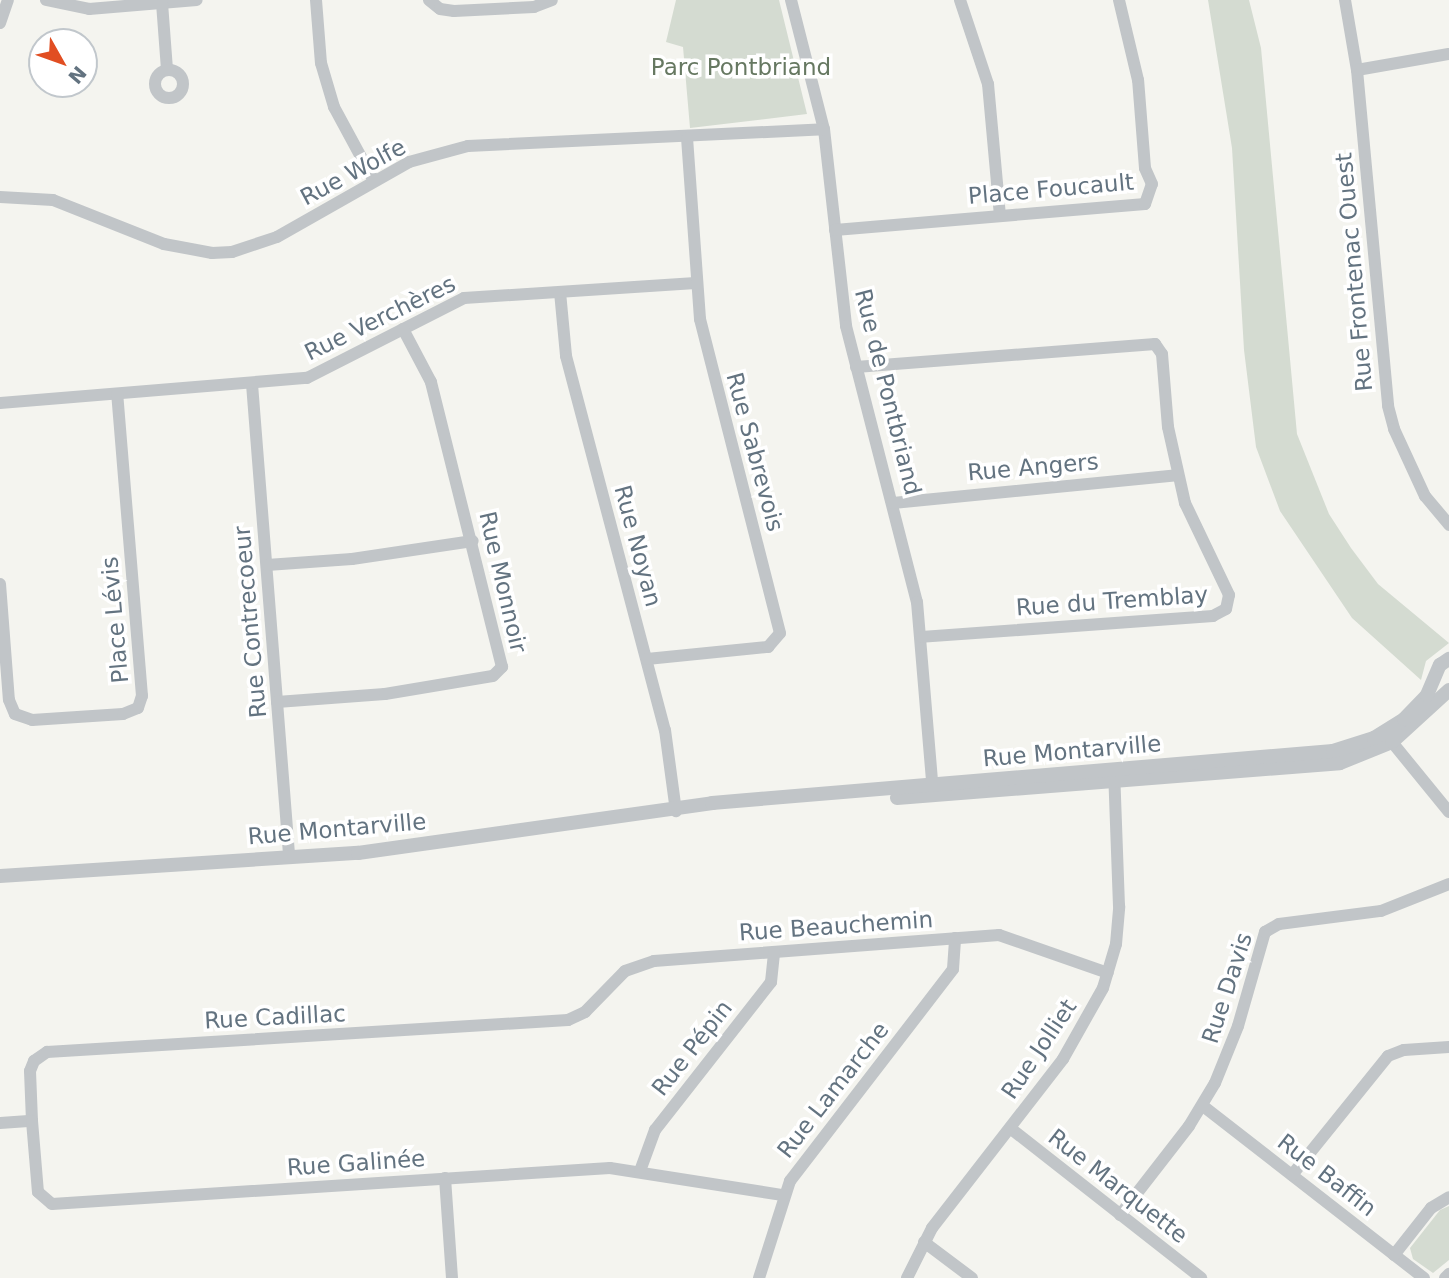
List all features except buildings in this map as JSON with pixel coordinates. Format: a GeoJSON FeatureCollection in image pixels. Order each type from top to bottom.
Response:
{"type":"FeatureCollection","features":[{"type":"Feature","properties":{"kind":"street"},"geometry":{"type":"LineString","coordinates":[[0,23],[8,0]]}},
{"type":"Feature","properties":{"kind":"street"},"geometry":{"type":"LineString","coordinates":[[46,0],[89,9],[197,0]]}},
{"type":"Feature","properties":{"kind":"street"},"geometry":{"type":"LineString","coordinates":[[316,0],[321,63],[334,107],[374,181]]}},
{"type":"Feature","properties":{"kind":"street"},"geometry":{"type":"LineString","coordinates":[[429,0],[448,11],[534,7],[551,0]]}},
{"type":"Feature","properties":{"kind":"street","name":"Rue de Pontbriand"},"geometry":{"type":"LineString","coordinates":[[791,0],[824,129],[842,303],[856,367],[893,503],[922,636],[933,790]]}},
{"type":"Feature","properties":{"kind":"street"},"geometry":{"type":"LineString","coordinates":[[960,0],[988,84],[1000,215]]}},
{"type":"Feature","properties":{"kind":"street","name":"Place Foucault"},"geometry":{"type":"LineString","coordinates":[[835,230],[1000,215],[1133,207],[1149,200],[1153,184],[1145,168],[1138,80],[1119,0]]}},
{"type":"Feature","properties":{"kind":"street","name":"Rue Frontenac Ouest"},"geometry":{"type":"LineString","coordinates":[[1345,0],[1357,70],[1388,406],[1394,429],[1425,496],[1449,525]]}},
{"type":"Feature","properties":{"kind":"street"},"geometry":{"type":"LineString","coordinates":[[162,3],[167,71]]}},
{"type":"Feature","properties":{"kind":"street"},"geometry":{"type":"LineString","coordinates":[[1357,70],[1449,54]]}},
{"type":"Feature","properties":{"kind":"street","name":"Rue Wolfe"},"geometry":{"type":"LineString","coordinates":[[0,197],[52,200],[164,244],[212,253],[250,248],[277,237],[409,162],[468,146],[687,138],[824,129]]}},
{"type":"Feature","properties":{"kind":"street","name":"Rue Sabrevois"},"geometry":{"type":"LineString","coordinates":[[647,659],[768,647],[780,633],[708,356],[696,283],[687,138]]}},
{"type":"Feature","properties":{"kind":"street","name":"Rue Verchères"},"geometry":{"type":"LineString","coordinates":[[0,404],[251,384],[319,374],[464,298],[696,283]]}},
{"type":"Feature","properties":{"kind":"street","name":"Rue Noyan"},"geometry":{"type":"LineString","coordinates":[[560,292],[566,356],[665,730],[676,811]]}},
{"type":"Feature","properties":{"kind":"street","name":"Rue Monnoir"},"geometry":{"type":"LineString","coordinates":[[277,702],[374,695],[499,673],[503,657],[431,382],[403,329]]}},
{"type":"Feature","properties":{"kind":"street","name":"Rue du Tremblay"},"geometry":{"type":"LineString","coordinates":[[856,367],[1151,342],[1162,354],[1177,475],[1200,542],[1227,591],[1228,602],[1220,614],[922,636]]}},
{"type":"Feature","properties":{"kind":"street","name":"Rue Contrecoeur"},"geometry":{"type":"LineString","coordinates":[[251,384],[289,858]]}},
{"type":"Feature","properties":{"kind":"street","name":"Place Lévis"},"geometry":{"type":"LineString","coordinates":[[0,584],[9,700],[15,714],[32,720],[123,715],[138,708],[142,695],[117,394]]}},
{"type":"Feature","properties":{"kind":"street","name":"Rue Angers"},"geometry":{"type":"LineString","coordinates":[[893,503],[1177,475]]}},
{"type":"Feature","properties":{"kind":"street"},"geometry":{"type":"LineString","coordinates":[[267,565],[352,559],[473,541]]}},
{"type":"Feature","properties":{"kind":"street","name":"Rue Montarville"},"geometry":{"type":"LineString","coordinates":[[0,876],[397,849],[676,811],[1115,776],[1330,765],[1366,755],[1449,689],[1439,680],[1443,663]]}},
{"type":"Feature","properties":{"kind":"street","name":"Rue Montarville"},"geometry":{"type":"LineString","coordinates":[[1388,737],[1419,705],[1443,663]]}},
{"type":"Feature","properties":{"kind":"street"},"geometry":{"type":"LineString","coordinates":[[1388,737],[1449,812]]}},
{"type":"Feature","properties":{"kind":"street","name":"Rue Jolliet"},"geometry":{"type":"LineString","coordinates":[[907,1278],[924,1242],[1073,1045],[1108,973],[1119,906],[1115,776]]}},
{"type":"Feature","properties":{"kind":"street","name":"Rue Davis"},"geometry":{"type":"LineString","coordinates":[[1120,1215],[1203,1107],[1236,1033],[1265,932],[1279,924],[1381,911],[1449,884]]}},
{"type":"Feature","properties":{"kind":"street","name":"Rue Beauchemin"},"geometry":{"type":"LineString","coordinates":[[581,1014],[616,978],[644,962],[954,938],[1008,937],[1108,973]]}},
{"type":"Feature","properties":{"kind":"street","name":"Rue Lamarche"},"geometry":{"type":"LineString","coordinates":[[759,1278],[783,1195],[949,974],[956,959],[954,938]]}},
{"type":"Feature","properties":{"kind":"street","name":"Rue Pépin"},"geometry":{"type":"LineString","coordinates":[[640,1171],[655,1130],[771,982],[774,952]]}},
{"type":"Feature","properties":{"kind":"street","name":"Rue Cadillac"},"geometry":{"type":"LineString","coordinates":[[32,1121],[30,1068],[47,1052],[547,1022],[581,1014]]}},
{"type":"Feature","properties":{"kind":"street"},"geometry":{"type":"LineString","coordinates":[[1293,1175],[1388,1056],[1400,1050],[1449,1047]]}},
{"type":"Feature","properties":{"kind":"street","name":"Rue Baffin"},"geometry":{"type":"LineString","coordinates":[[1203,1107],[1424,1278]]}},
{"type":"Feature","properties":{"kind":"street"},"geometry":{"type":"LineString","coordinates":[[0,1123],[32,1121]]}},
{"type":"Feature","properties":{"kind":"street","name":"Rue Galinée"},"geometry":{"type":"LineString","coordinates":[[32,1121],[38,1192],[52,1204],[610,1167],[783,1195]]}},
{"type":"Feature","properties":{"kind":"street","name":"Rue Marquette"},"geometry":{"type":"LineString","coordinates":[[1010,1128],[1201,1278]]}},
{"type":"Feature","properties":{"kind":"street"},"geometry":{"type":"LineString","coordinates":[[445,1178],[452,1278]]}},
{"type":"Feature","properties":{"kind":"street"},"geometry":{"type":"LineString","coordinates":[[1394,1255],[1431,1208],[1449,1197]]}},
{"type":"Feature","properties":{"kind":"street"},"geometry":{"type":"LineString","coordinates":[[924,1242],[972,1278]]}},
{"type":"Feature","properties":{"kind":"street"},"geometry":{"type":"LineString","coordinates":[[1446,1278],[1449,1273]]}},
{"type":"Feature","properties":{"kind":"green space","name":"Parc Pontbriand"},"geometry":{"type":"Polygon","coordinates":[[[676,0],[779,0],[807,114],[690,128],[683,47],[666,42],[676,0]]]}},
{"type":"Feature","properties":{"kind":"green space"},"geometry":{"type":"Polygon","coordinates":[[[1208,0],[1249,0],[1261,48],[1297,434],[1329,514],[1351,548],[1378,584],[1449,643],[1426,661],[1421,680],[1352,618],[1280,511],[1256,447],[1244,350],[1232,148],[1208,0]]]}},
{"type":"Feature","properties":{"kind":"green space"},"geometry":{"type":"Polygon","coordinates":[[[1449,1206],[1449,1260],[1433,1273],[1413,1259],[1410,1248],[1440,1210],[1449,1206]]]}}]}
